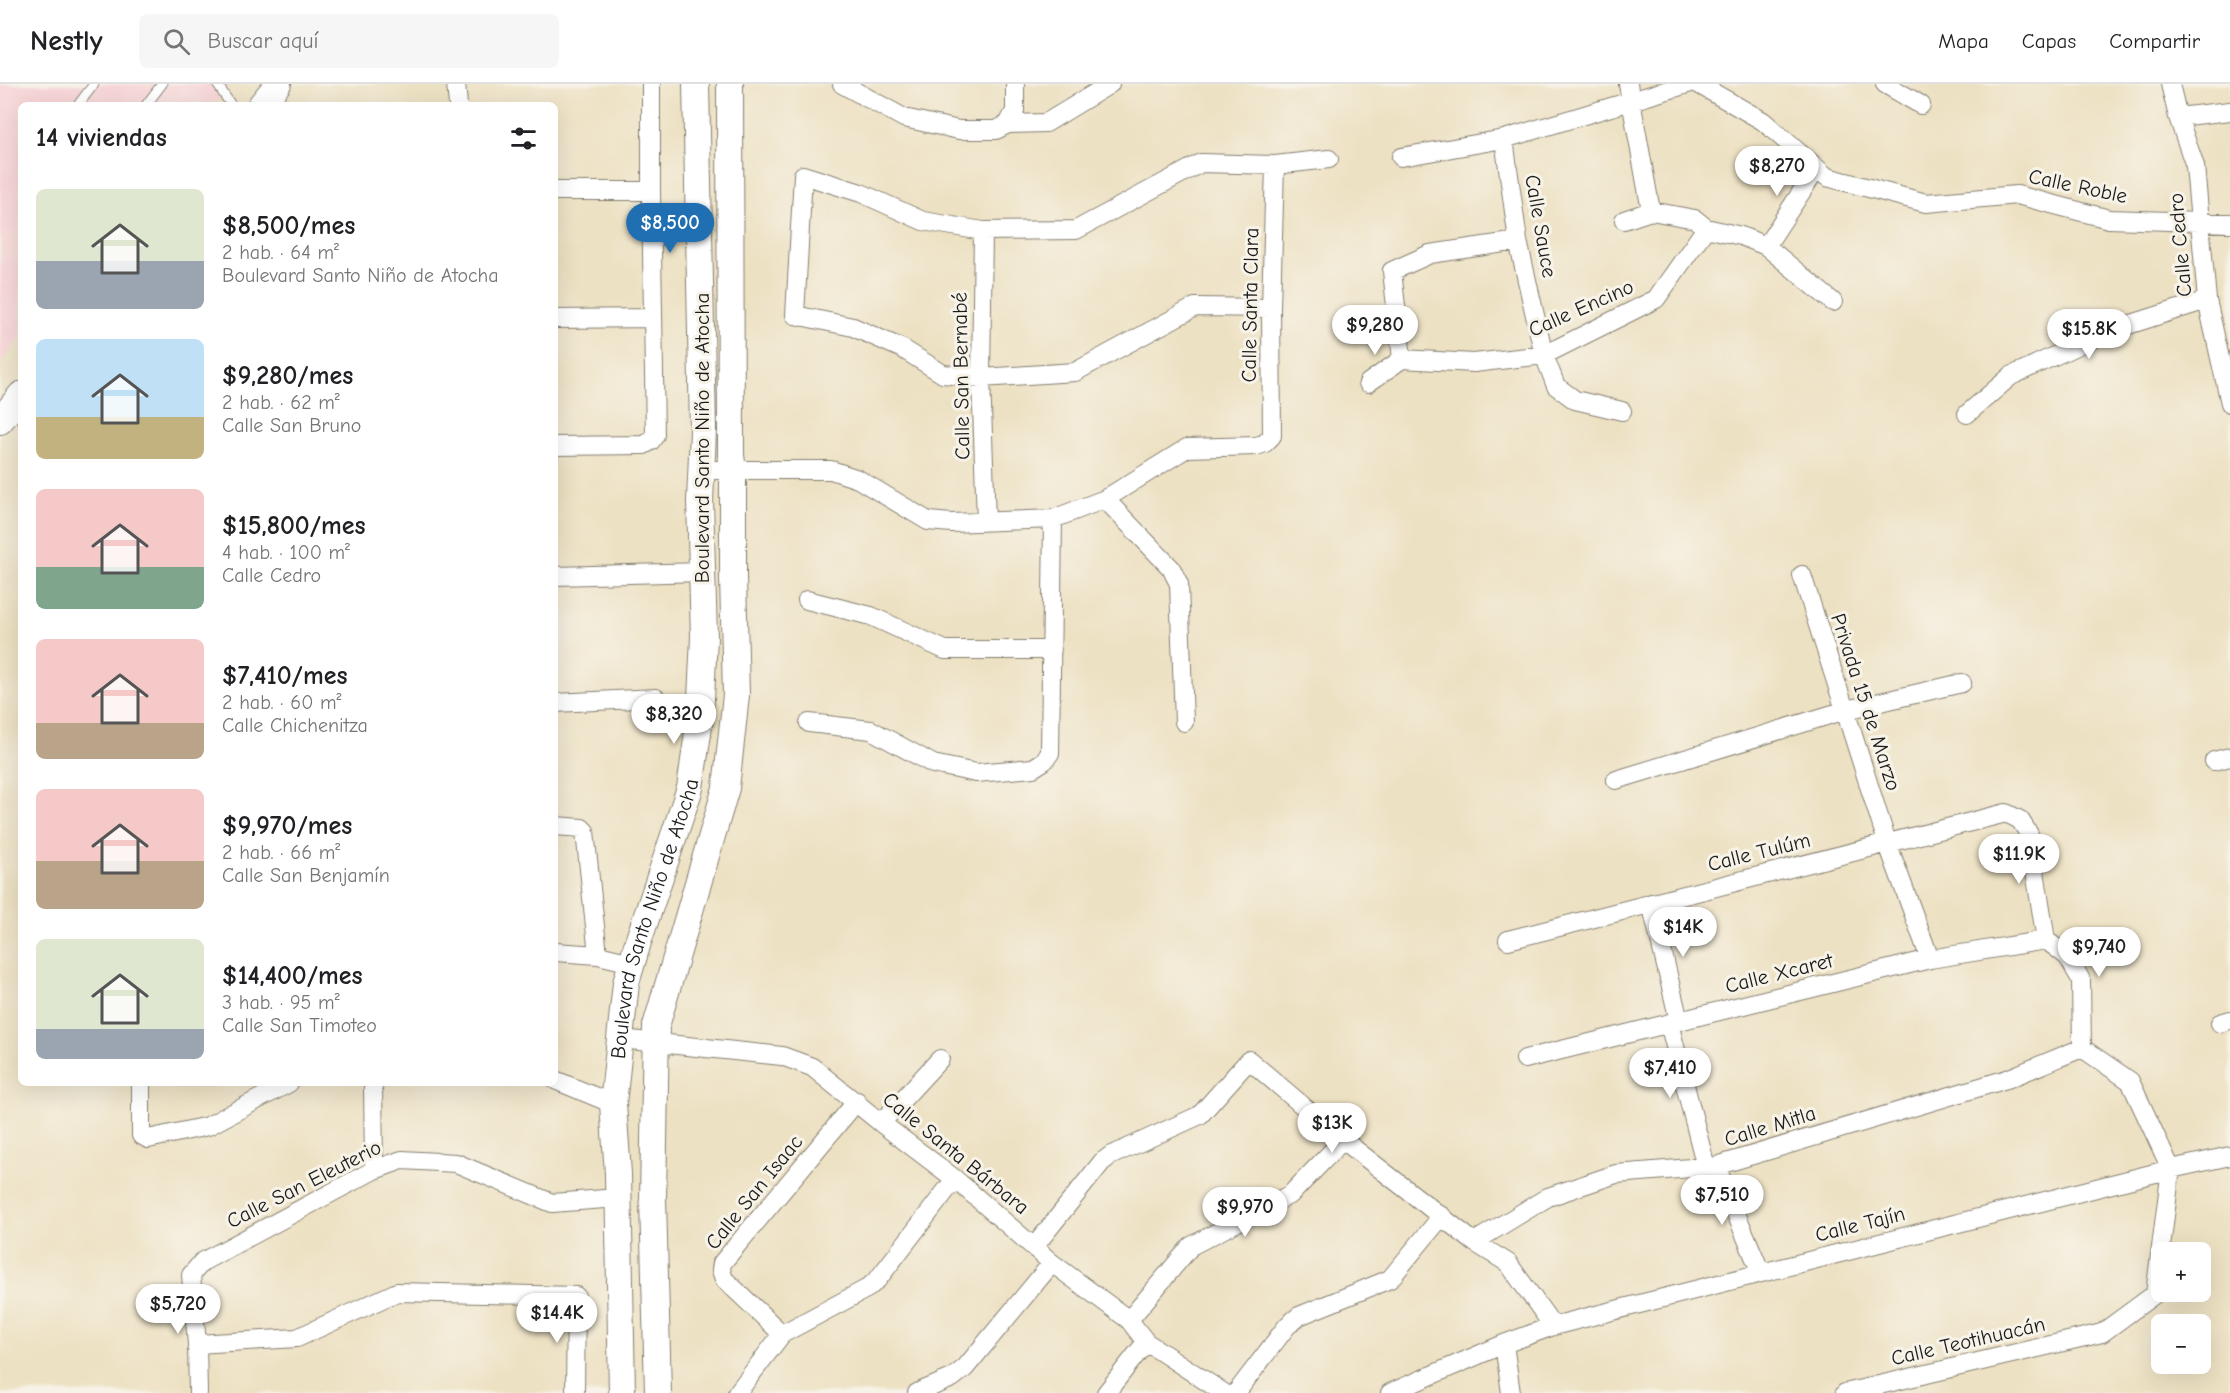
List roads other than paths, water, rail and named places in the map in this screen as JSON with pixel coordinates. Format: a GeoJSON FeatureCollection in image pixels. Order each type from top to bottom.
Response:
{"type":"FeatureCollection","features":[{"type":"Feature","properties":{"kind":"street"},"geometry":{"type":"LineString","coordinates":[[263,102],[278,84]]}},
{"type":"Feature","properties":{"kind":"street"},"geometry":{"type":"LineString","coordinates":[[456,84],[458,102]]}},
{"type":"Feature","properties":{"kind":"street"},"geometry":{"type":"LineString","coordinates":[[558,446],[644,445],[656,435],[651,84]]}},
{"type":"Feature","properties":{"kind":"street","name":"Boulevard Santo Niño de Atocha"},"geometry":{"type":"LineString","coordinates":[[622,1393],[614,1104],[626,983],[690,788],[700,719],[704,637],[700,501],[703,431],[696,84]]}},
{"type":"Feature","properties":{"kind":"street","name":"Boulevard Santo Niño de Atocha"},"geometry":{"type":"LineString","coordinates":[[654,1392],[653,1199],[656,1026],[726,788],[736,695],[732,578],[733,471],[730,443],[730,84]]}},
{"type":"Feature","properties":{"kind":"street"},"geometry":{"type":"LineString","coordinates":[[842,84],[904,118],[959,130],[996,130],[1008,124],[1046,123],[1110,84]]}},
{"type":"Feature","properties":{"kind":"street"},"geometry":{"type":"LineString","coordinates":[[1008,124],[1015,111],[1015,84]]}},
{"type":"Feature","properties":{"kind":"street"},"geometry":{"type":"LineString","coordinates":[[1401,157],[1504,139],[1630,93],[1688,84]]}},
{"type":"Feature","properties":{"kind":"street","name":"Calle Roble"},"geometry":{"type":"LineString","coordinates":[[1698,84],[1763,121],[1827,177],[1926,203],[2017,195],[2109,219],[2230,223]]}},
{"type":"Feature","properties":{"kind":"street"},"geometry":{"type":"LineString","coordinates":[[1885,84],[1921,105]]}},
{"type":"Feature","properties":{"kind":"street","name":"Calle Cedro"},"geometry":{"type":"LineString","coordinates":[[2170,84],[2178,117],[2195,166],[2207,300],[2230,404]]}},
{"type":"Feature","properties":{"kind":"street"},"geometry":{"type":"LineString","coordinates":[[1630,93],[1651,211]]}},
{"type":"Feature","properties":{"kind":"street"},"geometry":{"type":"LineString","coordinates":[[2178,117],[2230,111]]}},
{"type":"Feature","properties":{"kind":"street","name":"Calle Sauce"},"geometry":{"type":"LineString","coordinates":[[1504,139],[1518,241],[1544,355],[1556,386],[1575,400],[1622,411]]}},
{"type":"Feature","properties":{"kind":"street"},"geometry":{"type":"LineString","coordinates":[[1271,308],[1195,307],[1075,372],[981,378],[943,374],[903,349],[853,327],[795,315],[803,176],[861,193],[924,220],[983,231],[1076,230],[1201,163],[1275,165],[1329,159]]}},
{"type":"Feature","properties":{"kind":"street","name":"Calle Santa Clara"},"geometry":{"type":"LineString","coordinates":[[1105,499],[1186,448],[1257,446],[1265,443],[1272,436],[1271,308],[1275,165]]}},
{"type":"Feature","properties":{"kind":"street"},"geometry":{"type":"LineString","coordinates":[[1766,246],[1817,168]]}},
{"type":"Feature","properties":{"kind":"street"},"geometry":{"type":"LineString","coordinates":[[558,191],[651,190]]}},
{"type":"Feature","properties":{"kind":"street"},"geometry":{"type":"LineString","coordinates":[[1624,220],[1651,211],[1695,219],[1706,228],[1741,236],[1766,246],[1833,302]]}},
{"type":"Feature","properties":{"kind":"street","name":"Calle Encino"},"geometry":{"type":"LineString","coordinates":[[1402,359],[1474,363],[1544,355],[1656,299],[1706,228]]}},
{"type":"Feature","properties":{"kind":"street","name":"Calle San Bernabé"},"geometry":{"type":"LineString","coordinates":[[983,231],[981,378],[986,521]]}},
{"type":"Feature","properties":{"kind":"street"},"geometry":{"type":"LineString","coordinates":[[1368,383],[1402,359],[1392,271],[1430,254],[1518,241]]}},
{"type":"Feature","properties":{"kind":"street"},"geometry":{"type":"LineString","coordinates":[[1966,414],[2011,376],[2106,332],[2207,300]]}},
{"type":"Feature","properties":{"kind":"street"},"geometry":{"type":"LineString","coordinates":[[558,319],[653,318]]}},
{"type":"Feature","properties":{"kind":"street"},"geometry":{"type":"LineString","coordinates":[[0,421],[18,399]]}},
{"type":"Feature","properties":{"kind":"street"},"geometry":{"type":"LineString","coordinates":[[701,470],[831,470],[858,479],[928,520],[952,523],[1053,519],[1105,499],[1171,568],[1179,584],[1184,722]]}},
{"type":"Feature","properties":{"kind":"street"},"geometry":{"type":"LineString","coordinates":[[809,723],[871,730],[933,764],[976,773],[1033,768],[1044,761],[1050,753],[1053,519]]}},
{"type":"Feature","properties":{"kind":"street"},"geometry":{"type":"LineString","coordinates":[[558,576],[702,572]]}},
{"type":"Feature","properties":{"kind":"street","name":"Privada 15 de Marzo"},"geometry":{"type":"LineString","coordinates":[[1802,575],[1887,842],[1930,959]]}},
{"type":"Feature","properties":{"kind":"street"},"geometry":{"type":"LineString","coordinates":[[807,600],[871,616],[945,650],[1052,650]]}},
{"type":"Feature","properties":{"kind":"street"},"geometry":{"type":"LineString","coordinates":[[1616,780],[1846,710],[1962,683]]}},
{"type":"Feature","properties":{"kind":"street"},"geometry":{"type":"LineString","coordinates":[[558,703],[656,698]]}},
{"type":"Feature","properties":{"kind":"street","name":"Calle Tulúm"},"geometry":{"type":"LineString","coordinates":[[1508,940],[2006,813],[2020,820],[2029,834],[2046,939]]}},
{"type":"Feature","properties":{"kind":"street"},"geometry":{"type":"LineString","coordinates":[[558,826],[582,828],[585,831],[598,955]]}},
{"type":"Feature","properties":{"kind":"street"},"geometry":{"type":"LineString","coordinates":[[1652,903],[1674,1022],[1711,1166],[1761,1273]]}},
{"type":"Feature","properties":{"kind":"street"},"geometry":{"type":"LineString","coordinates":[[2046,939],[2068,957],[2081,980],[2082,1048],[2130,1081],[2171,1169]]}},
{"type":"Feature","properties":{"kind":"street","name":"Calle Xcaret"},"geometry":{"type":"LineString","coordinates":[[1525,1059],[1930,959],[2046,939]]}},
{"type":"Feature","properties":{"kind":"street"},"geometry":{"type":"LineString","coordinates":[[558,952],[598,955],[632,963]]}},
{"type":"Feature","properties":{"kind":"street","name":"Calle Santa Bárbara"},"geometry":{"type":"LineString","coordinates":[[621,1039],[782,1056],[812,1067],[955,1179],[1052,1263],[1129,1320],[1146,1342],[1224,1393]]}},
{"type":"Feature","properties":{"kind":"street","name":"Calle Mitla"},"geometry":{"type":"LineString","coordinates":[[1474,1242],[1548,1197],[1616,1174],[1711,1166],[2007,1079],[2082,1048]]}},
{"type":"Feature","properties":{"kind":"street"},"geometry":{"type":"LineString","coordinates":[[881,1123],[940,1059]]}},
{"type":"Feature","properties":{"kind":"street"},"geometry":{"type":"LineString","coordinates":[[1034,1247],[1102,1162],[1110,1156],[1200,1114],[1249,1060],[1342,1140],[1474,1242],[1508,1263],[1553,1326]]}},
{"type":"Feature","properties":{"kind":"street"},"geometry":{"type":"LineString","coordinates":[[558,1081],[614,1104]]}},
{"type":"Feature","properties":{"kind":"street"},"geometry":{"type":"LineString","coordinates":[[141,1086],[141,1135],[148,1139],[208,1126],[283,1086]]}},
{"type":"Feature","properties":{"kind":"street"},"geometry":{"type":"LineString","coordinates":[[373,1086],[374,1170]]}},
{"type":"Feature","properties":{"kind":"street","name":"Calle San Isaac"},"geometry":{"type":"LineString","coordinates":[[782,1334],[724,1279],[721,1270],[722,1263],[857,1101]]}},
{"type":"Feature","properties":{"kind":"street"},"geometry":{"type":"LineString","coordinates":[[1129,1320],[1191,1246],[1291,1194],[1342,1140]]}},
{"type":"Feature","properties":{"kind":"street","name":"Calle Tajín"},"geometry":{"type":"LineString","coordinates":[[1390,1393],[1504,1344],[1553,1326],[2230,1156]]}},
{"type":"Feature","properties":{"kind":"street","name":"Calle San Eleuterio"},"geometry":{"type":"LineString","coordinates":[[197,1344],[191,1275],[202,1262],[374,1170],[402,1160],[456,1163],[552,1203],[618,1198]]}},
{"type":"Feature","properties":{"kind":"street","name":"Calle Teotihuacán"},"geometry":{"type":"LineString","coordinates":[[1845,1393],[2102,1333],[2155,1294],[2171,1169]]}},
{"type":"Feature","properties":{"kind":"street"},"geometry":{"type":"LineString","coordinates":[[737,1393],[782,1334],[868,1288],[955,1179]]}},
{"type":"Feature","properties":{"kind":"street"},"geometry":{"type":"LineString","coordinates":[[1236,1393],[1287,1326],[1299,1316],[1390,1279],[1442,1216]]}},
{"type":"Feature","properties":{"kind":"street"},"geometry":{"type":"LineString","coordinates":[[917,1393],[952,1378],[965,1368],[1052,1263]]}},
{"type":"Feature","properties":{"kind":"street"},"geometry":{"type":"LineString","coordinates":[[198,1393],[197,1344],[297,1338],[397,1292],[576,1296],[575,1393]]}},
{"type":"Feature","properties":{"kind":"street"},"geometry":{"type":"LineString","coordinates":[[1106,1393],[1146,1342]]}},
{"type":"Feature","properties":{"kind":"street"},"geometry":{"type":"LineString","coordinates":[[1504,1344],[1511,1393]]}},
{"type":"Feature","properties":{"kind":"lane"},"geometry":{"type":"LineString","coordinates":[[80,102],[94,84]]}},
{"type":"Feature","properties":{"kind":"lane"},"geometry":{"type":"LineString","coordinates":[[148,102],[162,84]]}},
{"type":"Feature","properties":{"kind":"lane"},"geometry":{"type":"LineString","coordinates":[[217,84],[229,102]]}}]}
